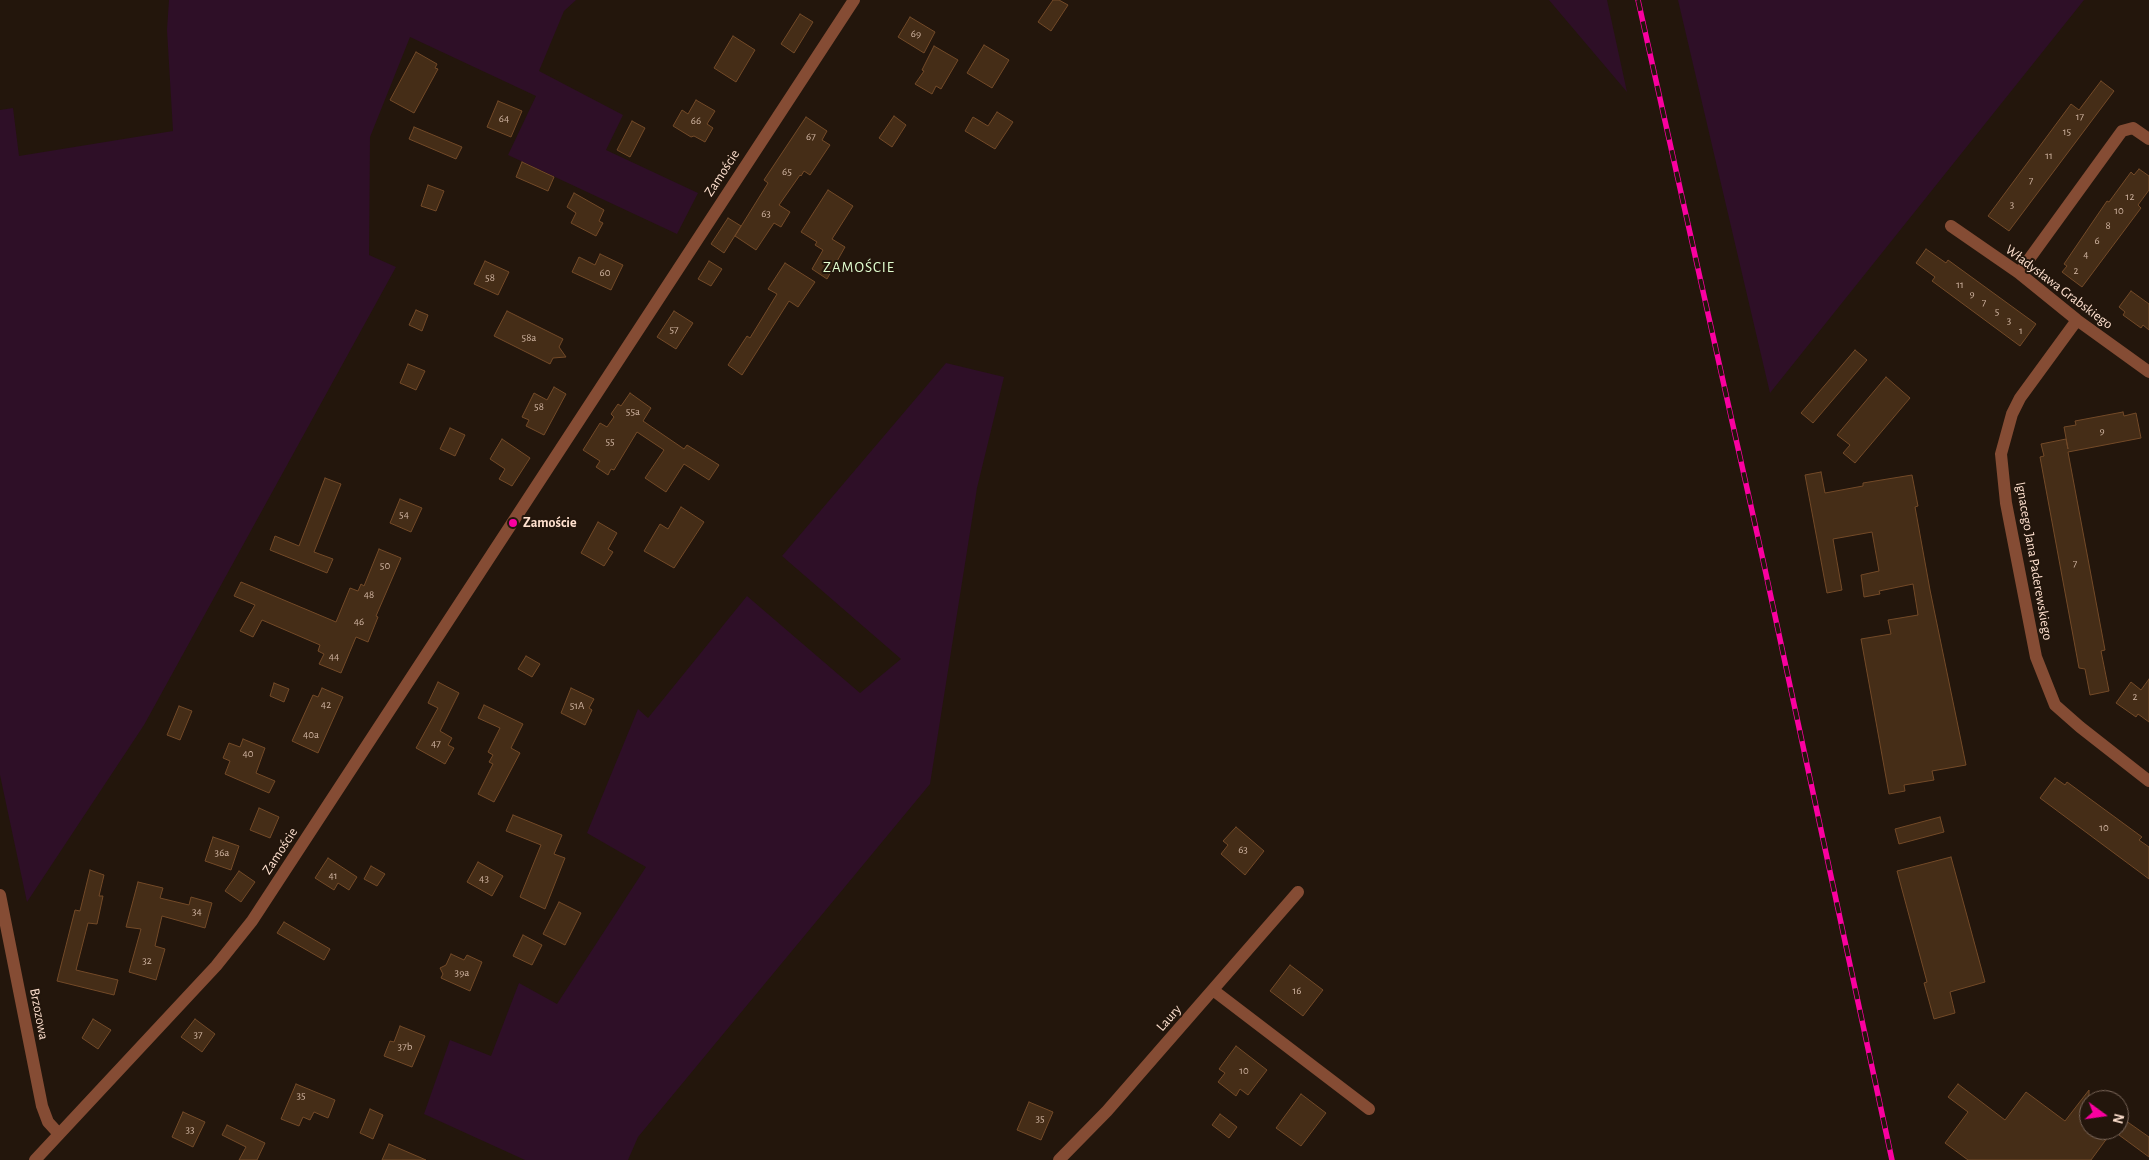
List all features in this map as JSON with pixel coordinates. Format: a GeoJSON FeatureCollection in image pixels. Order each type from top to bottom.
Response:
{"type":"FeatureCollection","features":[{"type":"Feature","properties":{"kind":"street","name":"Zamoście"},"geometry":{"type":"LineString","coordinates":[[35,1160],[216,966],[252,921],[854,0]]}},
{"type":"Feature","properties":{"kind":"street"},"geometry":{"type":"LineString","coordinates":[[2020,273],[2122,131],[2133,128],[2149,139]]}},
{"type":"Feature","properties":{"kind":"street","name":"Władysława Grabskiego"},"geometry":{"type":"LineString","coordinates":[[1951,226],[2020,273],[2077,320],[2149,372]]}},
{"type":"Feature","properties":{"kind":"street","name":"Ignacego Jana Paderewskiego"},"geometry":{"type":"LineString","coordinates":[[2077,320],[2020,398],[2012,414],[2001,454],[2006,502],[2036,657],[2055,705],[2149,781]]}},
{"type":"Feature","properties":{"kind":"street","name":"Laury"},"geometry":{"type":"LineString","coordinates":[[1067,1158],[1298,892]]}},
{"type":"Feature","properties":{"kind":"street","name":"Brzozowa"},"geometry":{"type":"LineString","coordinates":[[0,895],[42,1106],[48,1122],[59,1134]]}},
{"type":"Feature","properties":{"kind":"street"},"geometry":{"type":"LineString","coordinates":[[1213,990],[1369,1109]]}},
{"type":"Feature","properties":{"kind":"shaded area"},"geometry":{"type":"Polygon","coordinates":[[[169,0],[576,0],[564,11],[539,71],[623,115],[606,150],[698,193],[677,234],[508,155],[536,96],[410,37],[370,137],[369,255],[396,267],[144,725],[27,902],[0,775],[0,110],[13,108],[19,156],[173,131],[167,30],[169,0]]]}},
{"type":"Feature","properties":{"kind":"shaded area"},"geometry":{"type":"Polygon","coordinates":[[[1549,0],[1607,0],[1627,92],[1549,0]]]}},
{"type":"Feature","properties":{"kind":"shaded area"},"geometry":{"type":"Polygon","coordinates":[[[1678,0],[2084,0],[1770,393],[1678,0]]]}},
{"type":"Feature","properties":{"kind":"shaded area"},"geometry":{"type":"Polygon","coordinates":[[[946,363],[1004,377],[977,488],[930,784],[638,1137],[628,1160],[525,1160],[424,1114],[450,1040],[491,1056],[519,983],[557,1004],[646,867],[587,833],[638,709],[648,718],[747,596],[860,693],[901,659],[782,556],[946,363]]]}},
{"type":"Feature","properties":{"kind":"building"},"geometry":{"type":"Polygon","coordinates":[[[1053,0],[1059,0],[1068,5],[1051,31],[1038,22],[1053,0]]]}},
{"type":"Feature","properties":{"kind":"building"},"geometry":{"type":"Polygon","coordinates":[[[800,14],[813,22],[794,53],[781,44],[800,14]]]}},
{"type":"Feature","properties":{"kind":"building"},"geometry":{"type":"Polygon","coordinates":[[[910,17],[935,32],[924,53],[898,37],[910,17]]]}},
{"type":"Feature","properties":{"kind":"building"},"geometry":{"type":"Polygon","coordinates":[[[733,36],[755,50],[736,82],[714,68],[733,36]]]}},
{"type":"Feature","properties":{"kind":"building"},"geometry":{"type":"Polygon","coordinates":[[[984,45],[1009,60],[992,88],[967,73],[984,45]]]}},
{"type":"Feature","properties":{"kind":"building"},"geometry":{"type":"Polygon","coordinates":[[[934,46],[958,60],[941,89],[936,86],[932,94],[915,84],[924,71],[922,70],[934,46]]]}},
{"type":"Feature","properties":{"kind":"building"},"geometry":{"type":"Polygon","coordinates":[[[416,52],[437,64],[435,68],[438,69],[414,113],[390,100],[416,52]]]}},
{"type":"Feature","properties":{"kind":"building"},"geometry":{"type":"Polygon","coordinates":[[[2101,81],[2114,91],[2009,231],[1988,216],[2071,104],[2079,110],[2101,81]]]}},
{"type":"Feature","properties":{"kind":"building"},"geometry":{"type":"Polygon","coordinates":[[[696,100],[715,111],[707,124],[713,128],[705,142],[694,136],[691,137],[673,126],[682,110],[688,114],[696,100]]]}},
{"type":"Feature","properties":{"kind":"building"},"geometry":{"type":"Polygon","coordinates":[[[498,101],[522,111],[511,137],[487,127],[498,101]]]}},
{"type":"Feature","properties":{"kind":"building"},"geometry":{"type":"Polygon","coordinates":[[[997,112],[1013,122],[995,149],[965,131],[973,117],[988,126],[997,112]]]}},
{"type":"Feature","properties":{"kind":"building"},"geometry":{"type":"Polygon","coordinates":[[[894,116],[906,125],[892,147],[879,138],[894,116]]]}},
{"type":"Feature","properties":{"kind":"building"},"geometry":{"type":"Polygon","coordinates":[[[806,117],[827,131],[822,140],[830,145],[810,175],[804,171],[800,175],[779,205],[790,212],[781,227],[774,223],[756,250],[735,236],[768,183],[764,180],[806,117]]]}},
{"type":"Feature","properties":{"kind":"building"},"geometry":{"type":"Polygon","coordinates":[[[632,121],[645,128],[630,157],[617,150],[632,121]]]}},
{"type":"Feature","properties":{"kind":"building"},"geometry":{"type":"Polygon","coordinates":[[[414,127],[462,147],[456,159],[409,139],[414,127]]]}},
{"type":"Feature","properties":{"kind":"building"},"geometry":{"type":"Polygon","coordinates":[[[522,162],[554,177],[548,191],[516,177],[522,162]]]}},
{"type":"Feature","properties":{"kind":"building"},"geometry":{"type":"Polygon","coordinates":[[[2139,169],[2149,176],[2149,190],[2138,205],[2141,208],[2082,287],[2062,272],[2067,266],[2064,264],[2107,201],[2109,202],[2131,172],[2134,175],[2139,169]]]}},
{"type":"Feature","properties":{"kind":"building"},"geometry":{"type":"Polygon","coordinates":[[[428,185],[444,191],[436,211],[421,206],[428,185]]]}},
{"type":"Feature","properties":{"kind":"building"},"geometry":{"type":"Polygon","coordinates":[[[828,190],[853,206],[832,239],[845,247],[827,279],[812,269],[823,250],[815,245],[817,242],[801,232],[828,190]]]}},
{"type":"Feature","properties":{"kind":"building"},"geometry":{"type":"Polygon","coordinates":[[[574,193],[604,210],[599,221],[603,223],[596,236],[571,223],[576,213],[567,207],[574,193]]]}},
{"type":"Feature","properties":{"kind":"building"},"geometry":{"type":"Polygon","coordinates":[[[728,218],[741,226],[724,253],[711,244],[728,218]]]}},
{"type":"Feature","properties":{"kind":"building"},"geometry":{"type":"Polygon","coordinates":[[[1926,249],[1946,263],[1948,260],[2036,324],[2020,346],[1932,281],[1935,277],[1916,263],[1926,249]]]}},
{"type":"Feature","properties":{"kind":"building"},"geometry":{"type":"Polygon","coordinates":[[[600,254],[623,265],[611,290],[572,272],[579,257],[595,265],[600,254]]]}},
{"type":"Feature","properties":{"kind":"building"},"geometry":{"type":"Polygon","coordinates":[[[485,261],[509,272],[498,295],[474,284],[485,261]]]}},
{"type":"Feature","properties":{"kind":"building"},"geometry":{"type":"Polygon","coordinates":[[[709,261],[722,269],[711,286],[698,279],[709,261]]]}},
{"type":"Feature","properties":{"kind":"building"},"geometry":{"type":"Polygon","coordinates":[[[785,263],[815,282],[798,307],[789,301],[742,375],[728,365],[747,336],[750,338],[777,294],[768,289],[785,263]]]}},
{"type":"Feature","properties":{"kind":"building"},"geometry":{"type":"Polygon","coordinates":[[[2131,291],[2149,304],[2149,330],[2143,325],[2141,328],[2123,315],[2125,312],[2119,307],[2131,291]]]}},
{"type":"Feature","properties":{"kind":"building"},"geometry":{"type":"Polygon","coordinates":[[[416,310],[428,315],[422,331],[409,325],[416,310]]]}},
{"type":"Feature","properties":{"kind":"building"},"geometry":{"type":"Polygon","coordinates":[[[507,311],[563,339],[559,347],[566,357],[553,358],[550,364],[494,336],[507,311]]]}},
{"type":"Feature","properties":{"kind":"building"},"geometry":{"type":"Polygon","coordinates":[[[674,311],[693,323],[676,349],[657,337],[674,311]]]}},
{"type":"Feature","properties":{"kind":"building"},"geometry":{"type":"Polygon","coordinates":[[[1855,350],[1867,360],[1813,423],[1801,413],[1855,350]]]}},
{"type":"Feature","properties":{"kind":"building"},"geometry":{"type":"Polygon","coordinates":[[[408,364],[425,371],[416,390],[400,383],[408,364]]]}},
{"type":"Feature","properties":{"kind":"building"},"geometry":{"type":"Polygon","coordinates":[[[1886,377],[1910,398],[1855,463],[1843,453],[1850,445],[1837,435],[1886,377]]]}},
{"type":"Feature","properties":{"kind":"building"},"geometry":{"type":"Polygon","coordinates":[[[554,387],[566,394],[544,435],[526,426],[529,420],[522,417],[534,393],[547,400],[554,387]]]}},
{"type":"Feature","properties":{"kind":"building"},"geometry":{"type":"Polygon","coordinates":[[[630,393],[651,408],[643,421],[684,449],[687,445],[719,465],[709,480],[684,464],[666,492],[645,478],[664,450],[637,432],[614,470],[611,469],[608,475],[596,467],[600,461],[583,450],[600,423],[607,427],[614,417],[611,414],[618,404],[621,406],[630,393]]]}},
{"type":"Feature","properties":{"kind":"building"},"geometry":{"type":"Polygon","coordinates":[[[2123,412],[2124,416],[2136,413],[2141,438],[2068,452],[2105,650],[2101,651],[2109,691],[2090,695],[2085,669],[2079,668],[2040,457],[2044,456],[2041,444],[2066,439],[2068,449],[2064,427],[2076,425],[2075,421],[2123,412]]]}},
{"type":"Feature","properties":{"kind":"building"},"geometry":{"type":"Polygon","coordinates":[[[450,428],[465,435],[455,456],[440,449],[450,428]]]}},
{"type":"Feature","properties":{"kind":"building"},"geometry":{"type":"Polygon","coordinates":[[[502,439],[530,458],[512,486],[499,479],[505,469],[490,459],[502,439]]]}},
{"type":"Feature","properties":{"kind":"building"},"geometry":{"type":"Polygon","coordinates":[[[1821,472],[1825,493],[1863,486],[1863,483],[1912,475],[1918,506],[1915,507],[1930,590],[1966,765],[1932,771],[1934,780],[1904,785],[1905,791],[1889,794],[1861,639],[1891,634],[1888,620],[1918,615],[1913,584],[1879,591],[1880,594],[1864,597],[1861,575],[1879,571],[1872,532],[1833,539],[1842,590],[1827,593],[1805,475],[1821,472]]]}},
{"type":"Feature","properties":{"kind":"building"},"geometry":{"type":"Polygon","coordinates":[[[325,478],[341,484],[314,552],[333,559],[327,573],[270,550],[275,536],[299,546],[325,478]]]}},
{"type":"Feature","properties":{"kind":"building"},"geometry":{"type":"Polygon","coordinates":[[[400,499],[422,508],[411,532],[390,523],[400,499]]]}},
{"type":"Feature","properties":{"kind":"building"},"geometry":{"type":"Polygon","coordinates":[[[681,507],[704,522],[674,568],[644,551],[660,524],[668,529],[681,507]]]}},
{"type":"Feature","properties":{"kind":"building"},"geometry":{"type":"Polygon","coordinates":[[[598,522],[617,533],[608,549],[613,552],[604,566],[581,553],[598,522]]]}},
{"type":"Feature","properties":{"kind":"building"},"geometry":{"type":"Polygon","coordinates":[[[379,549],[401,558],[376,616],[378,617],[368,642],[356,637],[341,673],[319,664],[324,654],[318,651],[320,645],[262,620],[253,637],[240,631],[255,605],[234,596],[241,582],[336,622],[350,588],[358,591],[361,584],[364,586],[379,549]]]}},
{"type":"Feature","properties":{"kind":"building"},"geometry":{"type":"Polygon","coordinates":[[[526,656],[540,664],[532,677],[518,669],[526,656]]]}},
{"type":"Feature","properties":{"kind":"building"},"geometry":{"type":"Polygon","coordinates":[[[2149,679],[2149,722],[2138,714],[2136,717],[2116,703],[2131,682],[2141,690],[2149,679]]]}},
{"type":"Feature","properties":{"kind":"building"},"geometry":{"type":"Polygon","coordinates":[[[438,682],[459,693],[440,731],[452,738],[448,745],[454,748],[445,764],[416,748],[438,708],[428,703],[438,682]]]}},
{"type":"Feature","properties":{"kind":"building"},"geometry":{"type":"Polygon","coordinates":[[[274,683],[289,689],[284,702],[270,696],[274,683]]]}},
{"type":"Feature","properties":{"kind":"building"},"geometry":{"type":"Polygon","coordinates":[[[322,688],[343,697],[318,753],[292,741],[313,695],[318,697],[322,688]]]}},
{"type":"Feature","properties":{"kind":"building"},"geometry":{"type":"Polygon","coordinates":[[[571,688],[594,699],[589,708],[592,710],[585,725],[561,713],[571,688]]]}},
{"type":"Feature","properties":{"kind":"building"},"geometry":{"type":"Polygon","coordinates":[[[484,705],[523,724],[511,748],[520,753],[494,802],[478,794],[493,764],[489,762],[493,755],[488,752],[500,728],[478,718],[484,705]]]}},
{"type":"Feature","properties":{"kind":"building"},"geometry":{"type":"Polygon","coordinates":[[[179,706],[192,711],[180,740],[167,735],[179,706]]]}},
{"type":"Feature","properties":{"kind":"building"},"geometry":{"type":"Polygon","coordinates":[[[243,739],[265,748],[256,773],[275,781],[269,793],[225,774],[230,761],[223,758],[229,743],[240,747],[243,739]]]}},
{"type":"Feature","properties":{"kind":"building"},"geometry":{"type":"Polygon","coordinates":[[[2055,778],[2065,785],[2067,782],[2142,837],[2139,840],[2149,847],[2149,879],[2040,798],[2055,778]]]}},
{"type":"Feature","properties":{"kind":"building"},"geometry":{"type":"Polygon","coordinates":[[[259,808],[279,817],[270,838],[250,830],[259,808]]]}},
{"type":"Feature","properties":{"kind":"building"},"geometry":{"type":"Polygon","coordinates":[[[513,815],[562,835],[554,854],[565,858],[545,909],[520,897],[541,845],[506,831],[513,815]]]}},
{"type":"Feature","properties":{"kind":"building"},"geometry":{"type":"Polygon","coordinates":[[[1940,817],[1944,832],[1899,844],[1895,829],[1940,817]]]}},
{"type":"Feature","properties":{"kind":"building"},"geometry":{"type":"Polygon","coordinates":[[[1236,827],[1264,851],[1245,875],[1221,854],[1228,845],[1223,841],[1236,827]]]}},
{"type":"Feature","properties":{"kind":"building"},"geometry":{"type":"Polygon","coordinates":[[[213,837],[239,846],[231,870],[205,861],[213,837]]]}},
{"type":"Feature","properties":{"kind":"building"},"geometry":{"type":"Polygon","coordinates":[[[1951,857],[1985,982],[1950,992],[1955,1013],[1934,1019],[1924,983],[1927,982],[1897,871],[1951,857]]]}},
{"type":"Feature","properties":{"kind":"building"},"geometry":{"type":"Polygon","coordinates":[[[328,858],[357,877],[349,890],[338,883],[334,890],[315,878],[328,858]]]}},
{"type":"Feature","properties":{"kind":"building"},"geometry":{"type":"Polygon","coordinates":[[[478,862],[503,876],[492,896],[467,882],[478,862]]]}},
{"type":"Feature","properties":{"kind":"building"},"geometry":{"type":"Polygon","coordinates":[[[371,866],[385,874],[377,886],[364,879],[371,866]]]}},
{"type":"Feature","properties":{"kind":"building"},"geometry":{"type":"Polygon","coordinates":[[[90,870],[104,875],[99,896],[103,896],[97,924],[88,923],[76,970],[118,980],[114,995],[57,981],[75,910],[80,911],[90,870]]]}},
{"type":"Feature","properties":{"kind":"building"},"geometry":{"type":"Polygon","coordinates":[[[239,871],[255,882],[241,902],[225,891],[239,871]]]}},
{"type":"Feature","properties":{"kind":"building"},"geometry":{"type":"Polygon","coordinates":[[[138,882],[163,888],[160,898],[189,905],[191,897],[212,903],[205,928],[162,916],[155,946],[165,949],[156,980],[129,972],[141,929],[126,927],[138,882]]]}},
{"type":"Feature","properties":{"kind":"building"},"geometry":{"type":"Polygon","coordinates":[[[559,902],[581,913],[565,945],[543,934],[559,902]]]}},
{"type":"Feature","properties":{"kind":"building"},"geometry":{"type":"Polygon","coordinates":[[[284,922],[330,949],[324,960],[277,933],[284,922]]]}},
{"type":"Feature","properties":{"kind":"building"},"geometry":{"type":"Polygon","coordinates":[[[523,935],[542,945],[532,965],[513,956],[523,935]]]}},
{"type":"Feature","properties":{"kind":"building"},"geometry":{"type":"Polygon","coordinates":[[[451,954],[464,960],[467,955],[482,962],[470,991],[441,978],[443,974],[440,968],[446,965],[451,954]]]}},
{"type":"Feature","properties":{"kind":"building"},"geometry":{"type":"Polygon","coordinates":[[[1290,965],[1323,990],[1303,1016],[1270,991],[1290,965]]]}},
{"type":"Feature","properties":{"kind":"building"},"geometry":{"type":"Polygon","coordinates":[[[93,1019],[111,1030],[98,1049],[82,1038],[93,1019]]]}},
{"type":"Feature","properties":{"kind":"building"},"geometry":{"type":"Polygon","coordinates":[[[195,1019],[215,1034],[202,1052],[181,1037],[195,1019]]]}},
{"type":"Feature","properties":{"kind":"building"},"geometry":{"type":"Polygon","coordinates":[[[400,1026],[425,1036],[412,1067],[384,1056],[390,1041],[394,1042],[400,1026]]]}},
{"type":"Feature","properties":{"kind":"building"},"geometry":{"type":"Polygon","coordinates":[[[1236,1046],[1267,1070],[1248,1095],[1240,1089],[1236,1096],[1218,1082],[1225,1073],[1219,1069],[1236,1046]]]}},
{"type":"Feature","properties":{"kind":"building"},"geometry":{"type":"Polygon","coordinates":[[[296,1084],[335,1100],[328,1118],[314,1112],[310,1120],[303,1117],[299,1126],[281,1119],[296,1084]]]}},
{"type":"Feature","properties":{"kind":"building"},"geometry":{"type":"Polygon","coordinates":[[[1958,1084],[2005,1120],[2026,1092],[2065,1121],[2079,1103],[2079,1140],[2106,1140],[2091,1160],[1968,1160],[1945,1143],[1968,1112],[1948,1097],[1958,1084]]]}},
{"type":"Feature","properties":{"kind":"building"},"geometry":{"type":"Polygon","coordinates":[[[1301,1094],[1326,1113],[1301,1146],[1276,1128],[1301,1094]]]}},
{"type":"Feature","properties":{"kind":"building"},"geometry":{"type":"Polygon","coordinates":[[[1029,1102],[1053,1112],[1041,1140],[1017,1130],[1029,1102]]]}},
{"type":"Feature","properties":{"kind":"building"},"geometry":{"type":"Polygon","coordinates":[[[370,1109],[383,1115],[373,1139],[360,1133],[370,1109]]]}},
{"type":"Feature","properties":{"kind":"building"},"geometry":{"type":"Polygon","coordinates":[[[183,1112],[205,1122],[193,1147],[172,1137],[183,1112]]]}},
{"type":"Feature","properties":{"kind":"building"},"geometry":{"type":"Polygon","coordinates":[[[1220,1114],[1237,1127],[1229,1138],[1212,1125],[1220,1114]]]}},
{"type":"Feature","properties":{"kind":"building"},"geometry":{"type":"Polygon","coordinates":[[[2129,1123],[2149,1137],[2149,1157],[2126,1140],[2129,1140],[2129,1123]]]}},
{"type":"Feature","properties":{"kind":"building"},"geometry":{"type":"Polygon","coordinates":[[[227,1125],[265,1143],[257,1160],[239,1160],[246,1147],[222,1135],[227,1125]]]}},
{"type":"Feature","properties":{"kind":"building"},"geometry":{"type":"Polygon","coordinates":[[[389,1144],[426,1160],[382,1160],[389,1144]]]}},
{"type":"Feature","properties":{"kind":"railway"},"geometry":{"type":"LineString","coordinates":[[1638,0],[1763,560],[1892,1160]]}},
{"type":"Feature","properties":{"kind":"place","name":"Zamoście"},"geometry":{"type":"Point","coordinates":[513,523]}},
{"type":"Feature","properties":{"kind":"district","name":"ZAMOŚCIE"},"geometry":{"type":"Point","coordinates":[859,267]}}]}
